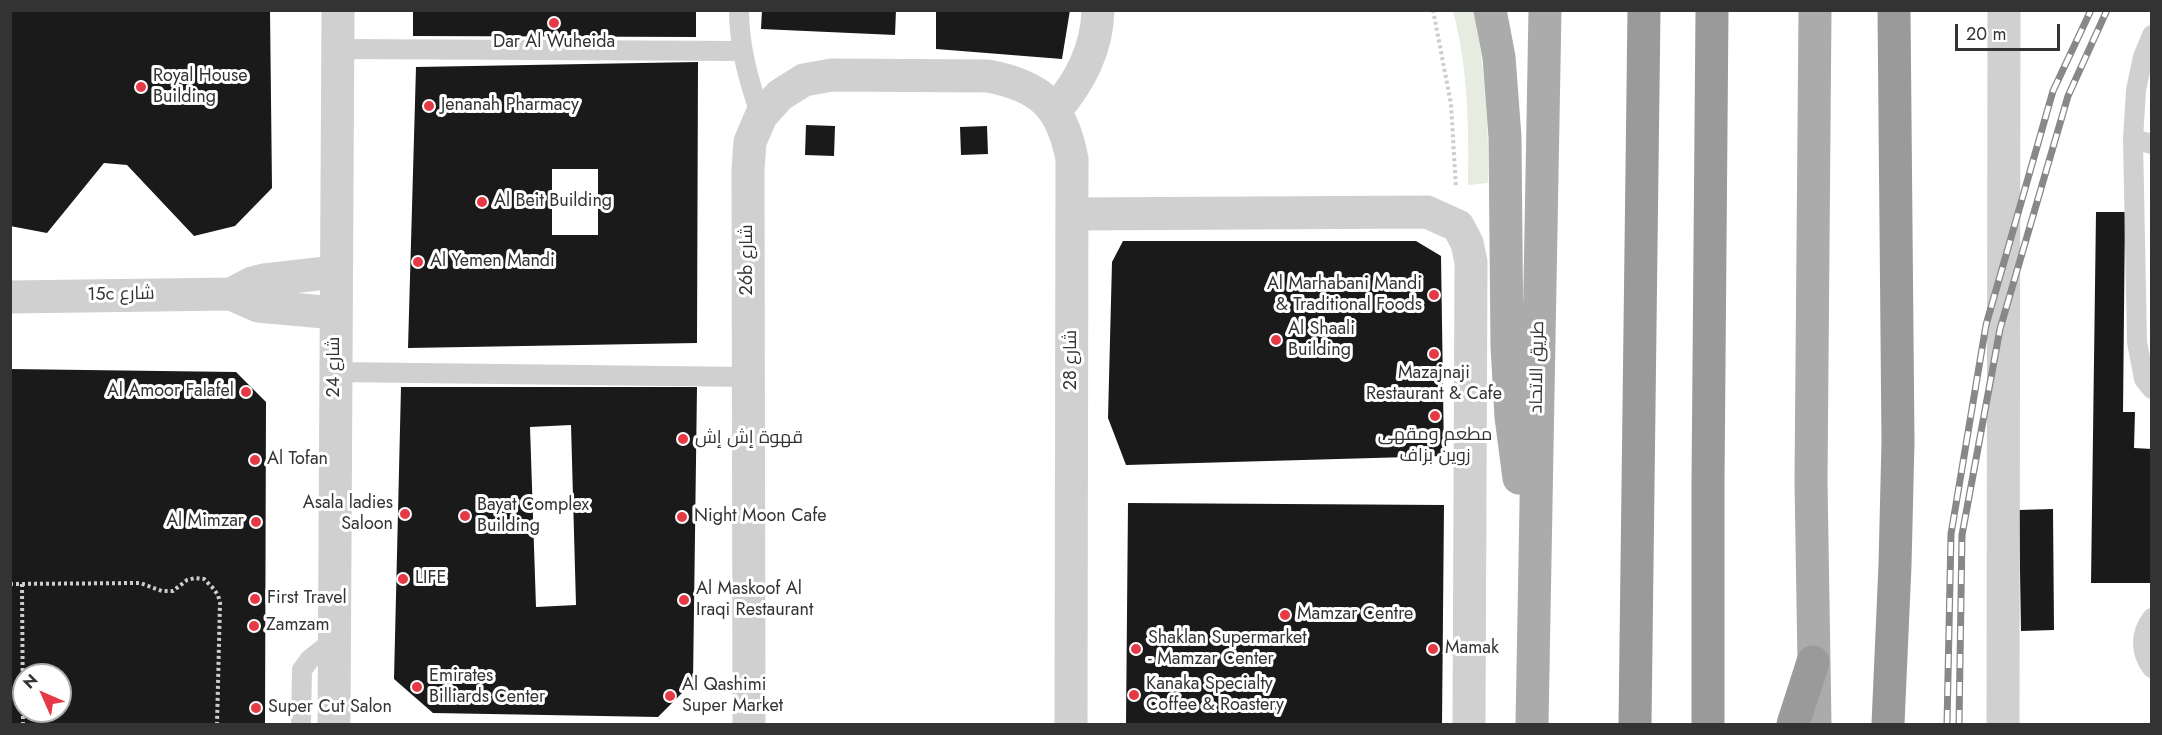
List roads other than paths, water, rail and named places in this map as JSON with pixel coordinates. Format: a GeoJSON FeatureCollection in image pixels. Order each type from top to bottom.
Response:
{"type":"FeatureCollection","features":[{"type":"Feature","properties":{"kind":"highway"},"geometry":{"type":"LineString","coordinates":[[1635,724],[1644,10]]}},
{"type":"Feature","properties":{"kind":"highway"},"geometry":{"type":"LineString","coordinates":[[1708,724],[1712,10]]}},
{"type":"Feature","properties":{"kind":"highway"},"geometry":{"type":"LineString","coordinates":[[1888,724],[1898,442],[1894,10]]}},
{"type":"Feature","properties":{"kind":"highway"},"geometry":{"type":"LineString","coordinates":[[1792,724],[1814,662]]}},
{"type":"Feature","properties":{"kind":"main road"},"geometry":{"type":"LineString","coordinates":[[1490,10],[1499,57],[1505,137],[1507,346],[1511,417],[1520,488],[1534,557]]}},
{"type":"Feature","properties":{"kind":"main road","name":"طريق الاتحاد"},"geometry":{"type":"LineString","coordinates":[[1532,724],[1545,10]]}},
{"type":"Feature","properties":{"kind":"main road"},"geometry":{"type":"LineString","coordinates":[[1802,10],[1815,57]]}},
{"type":"Feature","properties":{"kind":"main road"},"geometry":{"type":"LineString","coordinates":[[1815,10],[1811,481],[1815,724]]}},
{"type":"Feature","properties":{"kind":"main road"},"geometry":{"type":"LineString","coordinates":[[1815,57],[1833,10]]}},
{"type":"Feature","properties":{"kind":"street","name":"شارع 24"},"geometry":{"type":"LineString","coordinates":[[338,10],[334,640],[340,724]]}},
{"type":"Feature","properties":{"kind":"street"},"geometry":{"type":"LineString","coordinates":[[1055,111],[1078,80],[1087,63],[1098,25],[1098,10]]}},
{"type":"Feature","properties":{"kind":"street"},"geometry":{"type":"LineString","coordinates":[[2003,724],[2004,10]]}},
{"type":"Feature","properties":{"kind":"street","name":"26b شارع"},"geometry":{"type":"LineString","coordinates":[[749,724],[748,170],[750,142],[761,116],[780,95],[804,80],[832,75],[988,76],[1014,81],[1037,93],[1055,111]]}},
{"type":"Feature","properties":{"kind":"street","name":"شارع 28"},"geometry":{"type":"LineString","coordinates":[[1055,111],[1067,134],[1072,159],[1071,724]]}},
{"type":"Feature","properties":{"kind":"street"},"geometry":{"type":"LineString","coordinates":[[1072,214],[1427,212],[1458,226],[1467,243],[1471,262],[1469,724]]}},
{"type":"Feature","properties":{"kind":"street","name":"15c شارع"},"geometry":{"type":"LineString","coordinates":[[231,294],[252,283],[264,280],[335,272]]}},
{"type":"Feature","properties":{"kind":"street","name":"15c شارع"},"geometry":{"type":"LineString","coordinates":[[10,297],[231,294],[258,306],[335,313]]}},
{"type":"Feature","properties":{"kind":"lane"},"geometry":{"type":"LineString","coordinates":[[739,10],[743,51],[750,84],[761,116]]}},
{"type":"Feature","properties":{"kind":"lane"},"geometry":{"type":"LineString","coordinates":[[2151,35],[2142,57],[2136,90],[2142,141],[2137,342],[2144,379],[2151,389]]}},
{"type":"Feature","properties":{"kind":"lane"},"geometry":{"type":"LineString","coordinates":[[337,50],[743,51]]}},
{"type":"Feature","properties":{"kind":"lane"},"geometry":{"type":"LineString","coordinates":[[335,372],[748,377]]}},
{"type":"Feature","properties":{"kind":"lane"},"geometry":{"type":"LineString","coordinates":[[2151,618],[2144,628],[2142,649],[2151,668]]}},
{"type":"Feature","properties":{"kind":"lane"},"geometry":{"type":"LineString","coordinates":[[301,724],[302,670],[310,659],[334,640]]}},
{"type":"Feature","properties":{"kind":"railway"},"geometry":{"type":"LineString","coordinates":[[1947,724],[1951,534],[1986,325],[2053,91],[2091,10]]}},
{"type":"Feature","properties":{"kind":"railway"},"geometry":{"type":"LineString","coordinates":[[1959,724],[1962,535],[2000,329],[2068,96],[2107,10]]}},
{"type":"Feature","properties":{"kind":"place","name":"Dar Al Wuheida"},"geometry":{"type":"Point","coordinates":[554,23]}},
{"type":"Feature","properties":{"kind":"place","name":"Royal House Building"},"geometry":{"type":"Point","coordinates":[141,87]}},
{"type":"Feature","properties":{"kind":"place","name":"Jenanah Pharmacy"},"geometry":{"type":"Point","coordinates":[429,106]}},
{"type":"Feature","properties":{"kind":"place","name":"Al Beit Building"},"geometry":{"type":"Point","coordinates":[482,202]}},
{"type":"Feature","properties":{"kind":"place","name":"Al Yemen Mandi"},"geometry":{"type":"Point","coordinates":[418,262]}},
{"type":"Feature","properties":{"kind":"place","name":"Al Marhabani Mandi & Traditional Foods"},"geometry":{"type":"Point","coordinates":[1434,295]}},
{"type":"Feature","properties":{"kind":"place","name":"Al Shaali Building"},"geometry":{"type":"Point","coordinates":[1276,340]}},
{"type":"Feature","properties":{"kind":"place","name":"Mazajnaji Restaurant & Cafe"},"geometry":{"type":"Point","coordinates":[1434,354]}},
{"type":"Feature","properties":{"kind":"place","name":"Al Amoor Falafel"},"geometry":{"type":"Point","coordinates":[246,392]}},
{"type":"Feature","properties":{"kind":"place","name":"مطعم ومقهى زوين بزاف"},"geometry":{"type":"Point","coordinates":[1435,416]}},
{"type":"Feature","properties":{"kind":"place","name":"قهوة إش إش"},"geometry":{"type":"Point","coordinates":[683,439]}},
{"type":"Feature","properties":{"kind":"place","name":"Al Tofan"},"geometry":{"type":"Point","coordinates":[255,460]}},
{"type":"Feature","properties":{"kind":"place","name":"Asala ladies Saloon"},"geometry":{"type":"Point","coordinates":[405,514]}},
{"type":"Feature","properties":{"kind":"place","name":"Bayat Complex Building"},"geometry":{"type":"Point","coordinates":[465,516]}},
{"type":"Feature","properties":{"kind":"place","name":"Night Moon Cafe"},"geometry":{"type":"Point","coordinates":[682,517]}},
{"type":"Feature","properties":{"kind":"place","name":"Al Mimzar"},"geometry":{"type":"Point","coordinates":[256,522]}},
{"type":"Feature","properties":{"kind":"place","name":"LIFE"},"geometry":{"type":"Point","coordinates":[403,579]}},
{"type":"Feature","properties":{"kind":"place","name":"First Travel"},"geometry":{"type":"Point","coordinates":[255,599]}},
{"type":"Feature","properties":{"kind":"place","name":"Al Maskoof Al Iraqi Restaurant"},"geometry":{"type":"Point","coordinates":[684,600]}},
{"type":"Feature","properties":{"kind":"place","name":"Mamzar Centre"},"geometry":{"type":"Point","coordinates":[1285,615]}},
{"type":"Feature","properties":{"kind":"place","name":"Zamzam"},"geometry":{"type":"Point","coordinates":[254,626]}},
{"type":"Feature","properties":{"kind":"place","name":"Shaklan Supermarket - Mamzar Center"},"geometry":{"type":"Point","coordinates":[1136,649]}},
{"type":"Feature","properties":{"kind":"place","name":"Mamak"},"geometry":{"type":"Point","coordinates":[1433,649]}},
{"type":"Feature","properties":{"kind":"place","name":"Emirates Billiards Center"},"geometry":{"type":"Point","coordinates":[417,687]}},
{"type":"Feature","properties":{"kind":"place","name":"Kanaka Specialty Coffee & Roastery"},"geometry":{"type":"Point","coordinates":[1134,695]}},
{"type":"Feature","properties":{"kind":"place","name":"Al Qashimi Super Market"},"geometry":{"type":"Point","coordinates":[670,696]}},
{"type":"Feature","properties":{"kind":"place","name":"Super Cut Salon"},"geometry":{"type":"Point","coordinates":[256,708]}}]}
